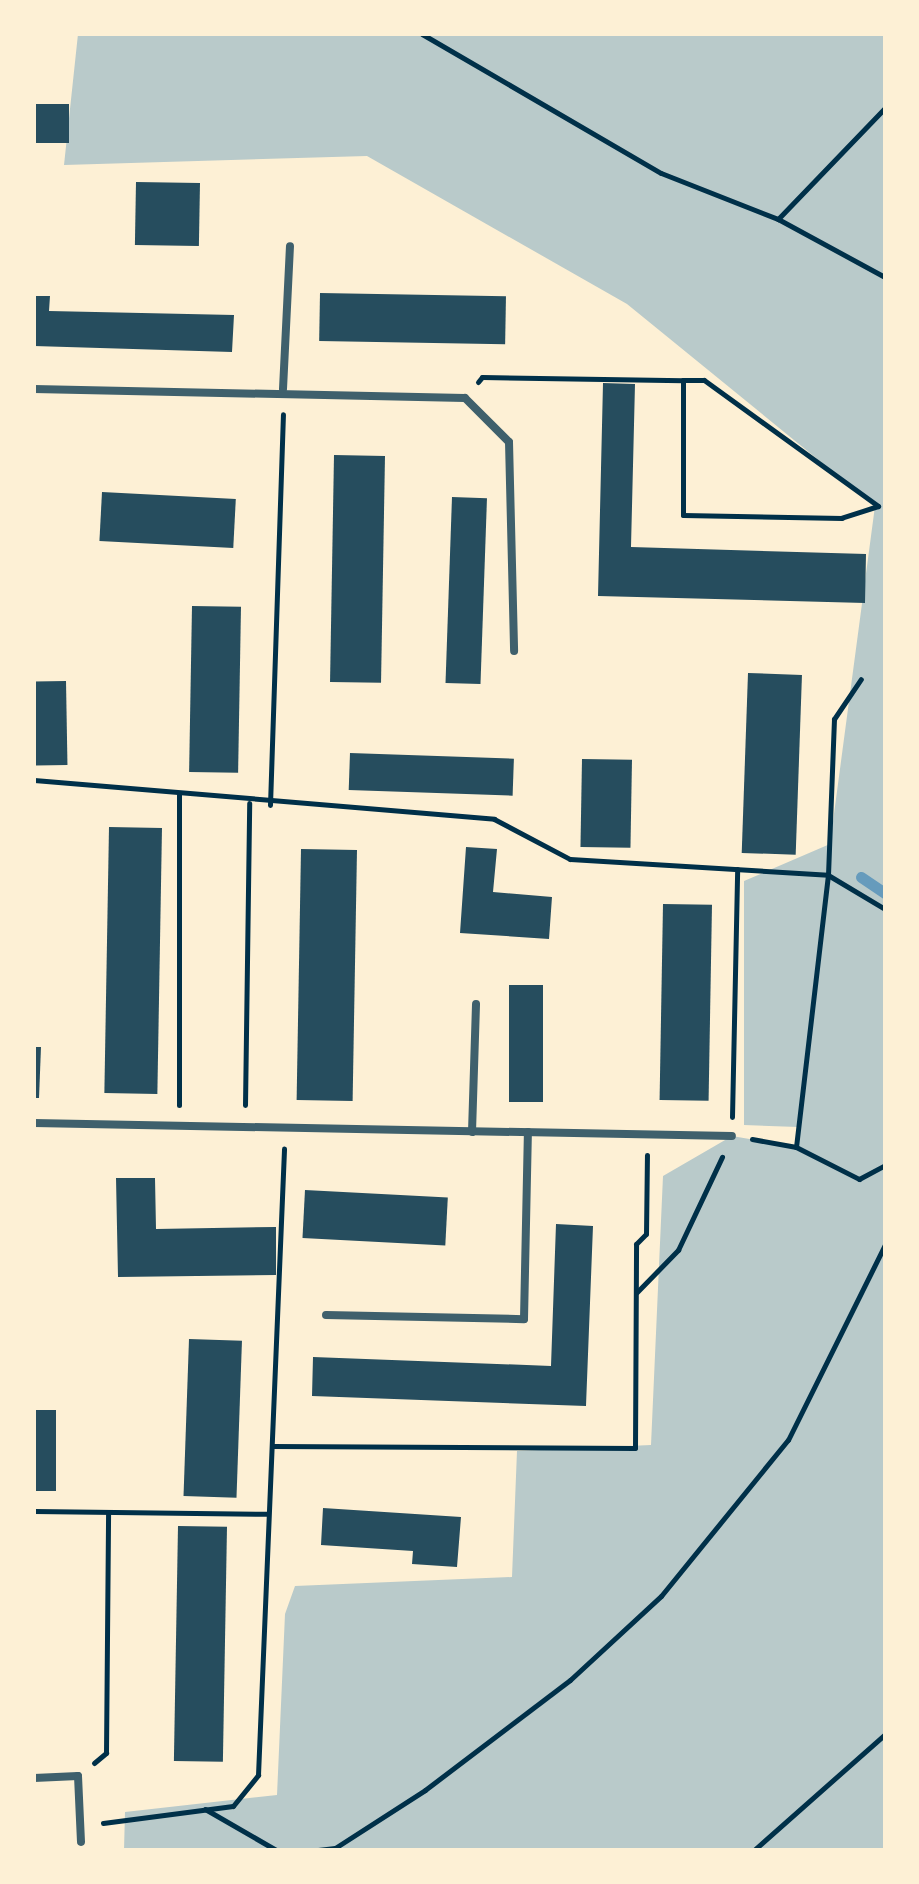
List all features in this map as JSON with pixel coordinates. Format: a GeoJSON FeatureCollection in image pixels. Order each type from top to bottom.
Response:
{"type":"FeatureCollection","features":[{"type":"Feature","properties":{"kind":"street"},"geometry":{"type":"LineString","coordinates":[[283,389],[290,246]]}},
{"type":"Feature","properties":{"kind":"street"},"geometry":{"type":"LineString","coordinates":[[34,389],[283,389],[465,398],[509,442],[514,651]]}},
{"type":"Feature","properties":{"kind":"street"},"geometry":{"type":"LineString","coordinates":[[472,1132],[476,1004]]}},
{"type":"Feature","properties":{"kind":"street"},"geometry":{"type":"LineString","coordinates":[[34,1123],[732,1136]]}},
{"type":"Feature","properties":{"kind":"street"},"geometry":{"type":"LineString","coordinates":[[326,1315],[524,1319],[528,1132]]}},
{"type":"Feature","properties":{"kind":"street"},"geometry":{"type":"LineString","coordinates":[[34,1778],[78,1776],[81,1842]]}},
{"type":"Feature","properties":{"kind":"path"},"geometry":{"type":"LineString","coordinates":[[422,34],[661,173],[778,219],[885,277]]}},
{"type":"Feature","properties":{"kind":"path"},"geometry":{"type":"LineString","coordinates":[[778,219],[885,108]]}},
{"type":"Feature","properties":{"kind":"path"},"geometry":{"type":"LineString","coordinates":[[465,398],[482,377],[704,380],[878,506],[842,518],[683,515],[683,380]]}},
{"type":"Feature","properties":{"kind":"path"},"geometry":{"type":"LineString","coordinates":[[270,805],[283,389]]}},
{"type":"Feature","properties":{"kind":"path"},"geometry":{"type":"LineString","coordinates":[[796,1147],[828,875],[834,719],[861,679]]}},
{"type":"Feature","properties":{"kind":"path"},"geometry":{"type":"LineString","coordinates":[[34,780],[270,805],[494,819],[570,859],[828,875],[885,909]]}},
{"type":"Feature","properties":{"kind":"path"},"geometry":{"type":"LineString","coordinates":[[179,794],[179,1126]]}},
{"type":"Feature","properties":{"kind":"path"},"geometry":{"type":"LineString","coordinates":[[245,1127],[249,803]]}},
{"type":"Feature","properties":{"kind":"path"},"geometry":{"type":"LineString","coordinates":[[636,1293],[678,1250],[732,1136],[737,869]]}},
{"type":"Feature","properties":{"kind":"path"},"geometry":{"type":"LineString","coordinates":[[81,1824],[233,1806],[258,1775],[284,1128]]}},
{"type":"Feature","properties":{"kind":"path"},"geometry":{"type":"LineString","coordinates":[[272,1446],[635,1448],[636,1244],[646,1234],[647,1134]]}},
{"type":"Feature","properties":{"kind":"path"},"geometry":{"type":"LineString","coordinates":[[732,1136],[796,1147],[859,1179],[885,1165]]}},
{"type":"Feature","properties":{"kind":"path"},"geometry":{"type":"LineString","coordinates":[[318,1850],[335,1848],[425,1790],[570,1680],[661,1596],[788,1440],[885,1245]]}},
{"type":"Feature","properties":{"kind":"path"},"geometry":{"type":"LineString","coordinates":[[34,1511],[267,1514]]}},
{"type":"Feature","properties":{"kind":"path"},"geometry":{"type":"LineString","coordinates":[[78,1776],[106,1753],[108,1512]]}},
{"type":"Feature","properties":{"kind":"path"},"geometry":{"type":"LineString","coordinates":[[754,1850],[885,1734]]}},
{"type":"Feature","properties":{"kind":"path"},"geometry":{"type":"LineString","coordinates":[[205,1809],[276,1850]]}},
{"type":"Feature","properties":{"kind":"shaded area"},"geometry":{"type":"Polygon","coordinates":[[[78,34],[885,34],[885,1850],[124,1850],[125,1812],[277,1795],[285,1614],[295,1586],[512,1577],[517,1451],[651,1445],[663,1176],[732,1136],[795,1147],[798,1127],[744,1125],[744,881],[830,844],[875,506],[627,304],[367,156],[64,165],[78,34]]]}},
{"type":"Feature","properties":{"kind":"building"},"geometry":{"type":"Polygon","coordinates":[[[34,104],[69,104],[69,143],[34,143],[34,104]]]}},
{"type":"Feature","properties":{"kind":"building"},"geometry":{"type":"Polygon","coordinates":[[[136,182],[200,183],[199,246],[135,245],[136,182]]]}},
{"type":"Feature","properties":{"kind":"building"},"geometry":{"type":"Polygon","coordinates":[[[320,293],[506,296],[505,344],[319,341],[320,293]]]}},
{"type":"Feature","properties":{"kind":"building"},"geometry":{"type":"Polygon","coordinates":[[[34,296],[50,296],[49,311],[234,315],[232,352],[34,346],[34,296]]]}},
{"type":"Feature","properties":{"kind":"building"},"geometry":{"type":"Polygon","coordinates":[[[603,383],[635,384],[631,547],[866,554],[865,603],[598,596],[603,383]]]}},
{"type":"Feature","properties":{"kind":"building"},"geometry":{"type":"Polygon","coordinates":[[[334,455],[385,456],[381,683],[330,682],[334,455]]]}},
{"type":"Feature","properties":{"kind":"building"},"geometry":{"type":"Polygon","coordinates":[[[102,492],[236,499],[233,548],[99,541],[102,492]]]}},
{"type":"Feature","properties":{"kind":"building"},"geometry":{"type":"Polygon","coordinates":[[[452,497],[487,498],[480,684],[446,683],[452,497]]]}},
{"type":"Feature","properties":{"kind":"building"},"geometry":{"type":"Polygon","coordinates":[[[192,606],[241,607],[238,773],[189,772],[192,606]]]}},
{"type":"Feature","properties":{"kind":"building"},"geometry":{"type":"Polygon","coordinates":[[[748,673],[802,675],[796,855],[742,853],[748,673]]]}},
{"type":"Feature","properties":{"kind":"building"},"geometry":{"type":"Polygon","coordinates":[[[66,681],[67,765],[35,766],[34,682],[66,681]]]}},
{"type":"Feature","properties":{"kind":"building"},"geometry":{"type":"Polygon","coordinates":[[[350,753],[514,759],[513,796],[349,790],[350,753]]]}},
{"type":"Feature","properties":{"kind":"building"},"geometry":{"type":"Polygon","coordinates":[[[582,759],[632,760],[630,848],[580,847],[582,759]]]}},
{"type":"Feature","properties":{"kind":"building"},"geometry":{"type":"Polygon","coordinates":[[[109,827],[162,828],[157,1094],[104,1093],[109,827]]]}},
{"type":"Feature","properties":{"kind":"building"},"geometry":{"type":"Polygon","coordinates":[[[466,847],[497,849],[493,892],[552,897],[549,939],[460,933],[466,847]]]}},
{"type":"Feature","properties":{"kind":"building"},"geometry":{"type":"Polygon","coordinates":[[[301,849],[357,850],[353,1101],[297,1100],[301,849]]]}},
{"type":"Feature","properties":{"kind":"building"},"geometry":{"type":"Polygon","coordinates":[[[663,904],[712,905],[709,1101],[660,1100],[663,904]]]}},
{"type":"Feature","properties":{"kind":"building"},"geometry":{"type":"Polygon","coordinates":[[[509,985],[543,985],[543,1102],[509,1102],[509,985]]]}},
{"type":"Feature","properties":{"kind":"building"},"geometry":{"type":"Polygon","coordinates":[[[34,1047],[41,1047],[39,1098],[34,1098],[34,1047]]]}},
{"type":"Feature","properties":{"kind":"building"},"geometry":{"type":"Polygon","coordinates":[[[116,1178],[155,1178],[156,1229],[276,1227],[276,1275],[118,1277],[116,1178]]]}},
{"type":"Feature","properties":{"kind":"building"},"geometry":{"type":"Polygon","coordinates":[[[305,1190],[448,1197],[445,1245],[302,1238],[305,1190]]]}},
{"type":"Feature","properties":{"kind":"building"},"geometry":{"type":"Polygon","coordinates":[[[556,1224],[593,1226],[586,1406],[312,1396],[313,1357],[551,1366],[556,1224]]]}},
{"type":"Feature","properties":{"kind":"building"},"geometry":{"type":"Polygon","coordinates":[[[189,1339],[242,1341],[236,1498],[184,1496],[189,1339]]]}},
{"type":"Feature","properties":{"kind":"building"},"geometry":{"type":"Polygon","coordinates":[[[34,1410],[56,1410],[56,1491],[34,1491],[34,1410]]]}},
{"type":"Feature","properties":{"kind":"building"},"geometry":{"type":"Polygon","coordinates":[[[323,1508],[461,1517],[457,1567],[412,1564],[413,1551],[321,1545],[323,1508]]]}},
{"type":"Feature","properties":{"kind":"building"},"geometry":{"type":"Polygon","coordinates":[[[178,1526],[227,1527],[223,1762],[174,1761],[178,1526]]]}},
{"type":"Feature","properties":{"kind":"waterway"},"geometry":{"type":"LineString","coordinates":[[861,877],[885,893]]}}]}
